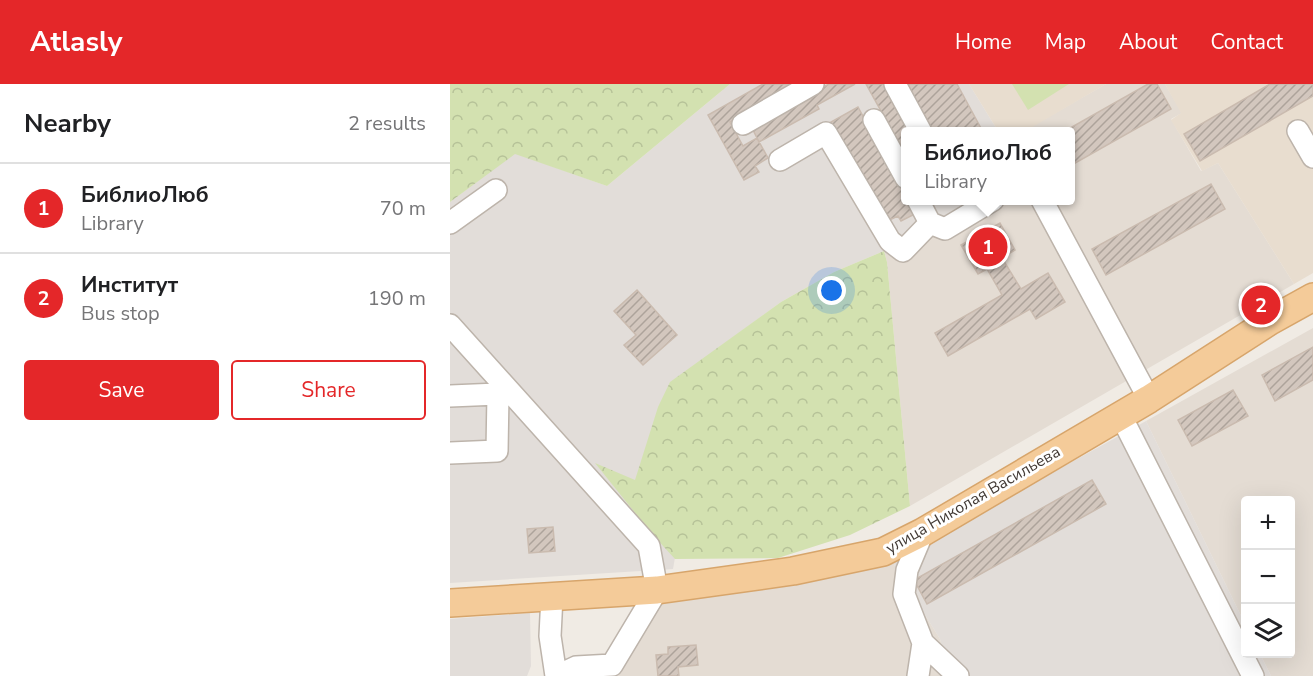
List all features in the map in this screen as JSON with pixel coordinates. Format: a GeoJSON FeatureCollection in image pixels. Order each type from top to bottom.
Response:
{"type":"FeatureCollection","features":[{"type":"Feature","properties":{"kind":"main road","name":"улица Николая Васильева"},"geometry":{"type":"LineString","coordinates":[[450,603],[657,590],[737,580],[854,560],[883,552],[1149,399],[1270,321],[1313,297]]}},
{"type":"Feature","properties":{"kind":"street"},"geometry":{"type":"LineString","coordinates":[[743,124],[813,84]]}},
{"type":"Feature","properties":{"kind":"street"},"geometry":{"type":"LineString","coordinates":[[895,84],[918,127]]}},
{"type":"Feature","properties":{"kind":"street"},"geometry":{"type":"LineString","coordinates":[[874,120],[901,169]]}},
{"type":"Feature","properties":{"kind":"street"},"geometry":{"type":"LineString","coordinates":[[1298,131],[1313,157]]}},
{"type":"Feature","properties":{"kind":"street"},"geometry":{"type":"LineString","coordinates":[[780,160],[826,133],[890,241],[903,251],[930,223]]}},
{"type":"Feature","properties":{"kind":"street"},"geometry":{"type":"LineString","coordinates":[[450,223],[496,190]]}},
{"type":"Feature","properties":{"kind":"street"},"geometry":{"type":"LineString","coordinates":[[920,205],[930,223],[945,229],[986,205]]}},
{"type":"Feature","properties":{"kind":"street"},"geometry":{"type":"LineString","coordinates":[[1044,205],[1149,399]]}},
{"type":"Feature","properties":{"kind":"street"},"geometry":{"type":"LineString","coordinates":[[450,325],[650,546],[657,590],[612,665],[556,676],[550,636],[552,596]]}},
{"type":"Feature","properties":{"kind":"street"},"geometry":{"type":"LineString","coordinates":[[450,396],[498,394],[497,451],[450,453]]}},
{"type":"Feature","properties":{"kind":"street"},"geometry":{"type":"LineString","coordinates":[[1120,414],[1252,676]]}},
{"type":"Feature","properties":{"kind":"street"},"geometry":{"type":"LineString","coordinates":[[923,531],[907,570],[904,594],[923,643],[958,676]]}},
{"type":"Feature","properties":{"kind":"street"},"geometry":{"type":"LineString","coordinates":[[918,676],[923,643]]}},
{"type":"Feature","properties":{"kind":"shaded area"},"geometry":{"type":"Polygon","coordinates":[[[730,84],[969,84],[996,127],[901,127],[901,205],[975,205],[884,251],[834,272],[781,302],[710,354],[673,569],[450,583],[450,202],[515,153],[607,186],[730,84]]]}},
{"type":"Feature","properties":{"kind":"shaded area"},"geometry":{"type":"Polygon","coordinates":[[[969,84],[1106,84],[1033,127],[996,127],[969,84]]]}},
{"type":"Feature","properties":{"kind":"shaded area"},"geometry":{"type":"Polygon","coordinates":[[[1106,84],[1165,84],[1182,113],[1171,119],[1201,171],[1218,163],[1294,284],[910,506],[887,262],[884,251],[975,205],[1075,205],[1075,127],[1031,127],[1106,84]]]}},
{"type":"Feature","properties":{"kind":"shaded area"},"geometry":{"type":"Polygon","coordinates":[[[1165,84],[1313,84],[1313,273],[1294,284],[1218,163],[1202,171],[1171,120],[1181,113],[1165,84]]]}},
{"type":"Feature","properties":{"kind":"shaded area"},"geometry":{"type":"Polygon","coordinates":[[[1313,328],[1313,676],[1271,676],[1262,658],[1295,658],[1295,496],[1241,496],[1241,616],[1146,421],[1313,328]]]}},
{"type":"Feature","properties":{"kind":"shaded area"},"geometry":{"type":"Polygon","coordinates":[[[1146,421],[1241,616],[1241,658],[1262,658],[1271,676],[950,676],[940,639],[892,561],[1146,421]]]}},
{"type":"Feature","properties":{"kind":"shaded area"},"geometry":{"type":"Polygon","coordinates":[[[892,561],[940,639],[950,676],[579,676],[586,671],[623,668],[663,601],[892,561]]]}},
{"type":"Feature","properties":{"kind":"shaded area"},"geometry":{"type":"Polygon","coordinates":[[[530,613],[531,666],[527,676],[450,676],[450,619],[530,613]]]}},
{"type":"Feature","properties":{"kind":"green space"},"geometry":{"type":"Polygon","coordinates":[[[450,84],[730,84],[607,186],[515,154],[450,202],[450,84]]]}},
{"type":"Feature","properties":{"kind":"green space"},"geometry":{"type":"Polygon","coordinates":[[[1012,84],[1069,84],[1028,110],[1012,84]]]}},
{"type":"Feature","properties":{"kind":"green space"},"geometry":{"type":"Polygon","coordinates":[[[884,251],[887,262],[910,506],[850,535],[778,558],[675,559],[595,463],[635,480],[658,407],[670,382],[781,302],[834,272],[884,251]]]}},
{"type":"Feature","properties":{"kind":"building"},"geometry":{"type":"Polygon","coordinates":[[[763,84],[798,84],[730,122],[743,146],[757,138],[768,158],[755,166],[759,172],[744,180],[708,115],[763,84]]]}},
{"type":"Feature","properties":{"kind":"building"},"geometry":{"type":"Polygon","coordinates":[[[829,84],[855,84],[817,105],[819,109],[759,142],[751,126],[829,84]]]}},
{"type":"Feature","properties":{"kind":"building"},"geometry":{"type":"Polygon","coordinates":[[[866,84],[885,84],[909,127],[901,127],[901,147],[866,84]]]}},
{"type":"Feature","properties":{"kind":"building"},"geometry":{"type":"Polygon","coordinates":[[[906,84],[957,84],[980,127],[930,127],[906,84]]]}},
{"type":"Feature","properties":{"kind":"building"},"geometry":{"type":"Polygon","coordinates":[[[1148,84],[1157,84],[1171,109],[1075,163],[1075,127],[1072,127],[1148,84]]]}},
{"type":"Feature","properties":{"kind":"building"},"geometry":{"type":"Polygon","coordinates":[[[1270,84],[1313,84],[1313,96],[1200,161],[1184,134],[1270,84]]]}},
{"type":"Feature","properties":{"kind":"building"},"geometry":{"type":"Polygon","coordinates":[[[858,107],[901,186],[901,205],[910,205],[915,214],[901,221],[898,216],[885,222],[831,122],[858,107]]]}},
{"type":"Feature","properties":{"kind":"building"},"geometry":{"type":"Polygon","coordinates":[[[1211,184],[1225,209],[1106,275],[1092,249],[1211,184]]]}},
{"type":"Feature","properties":{"kind":"building"},"geometry":{"type":"Polygon","coordinates":[[[1000,223],[1015,250],[1002,258],[1021,289],[1048,273],[1065,302],[1036,319],[1030,309],[948,356],[935,333],[1002,295],[987,269],[978,274],[961,245],[1000,223]]]}},
{"type":"Feature","properties":{"kind":"building"},"geometry":{"type":"Polygon","coordinates":[[[637,290],[677,335],[643,365],[624,345],[636,335],[614,311],[637,290]]]}},
{"type":"Feature","properties":{"kind":"building"},"geometry":{"type":"Polygon","coordinates":[[[1313,347],[1313,380],[1275,401],[1262,375],[1313,347]]]}},
{"type":"Feature","properties":{"kind":"building"},"geometry":{"type":"Polygon","coordinates":[[[1233,390],[1248,416],[1192,446],[1178,420],[1233,390]]]}},
{"type":"Feature","properties":{"kind":"building"},"geometry":{"type":"Polygon","coordinates":[[[1092,480],[1106,504],[927,604],[914,580],[1092,480]]]}},
{"type":"Feature","properties":{"kind":"building"},"geometry":{"type":"Polygon","coordinates":[[[553,527],[555,551],[529,553],[527,529],[553,527]]]}},
{"type":"Feature","properties":{"kind":"building"},"geometry":{"type":"Polygon","coordinates":[[[696,645],[698,665],[678,667],[679,676],[658,676],[656,655],[668,654],[668,647],[696,645]]]}},
{"type":"Feature","properties":{"kind":"place","name":"БиблиоЛюб"},"geometry":{"type":"Point","coordinates":[988,247]}},
{"type":"Feature","properties":{"kind":"place","name":"Институт"},"geometry":{"type":"Point","coordinates":[1261,305]}}]}
